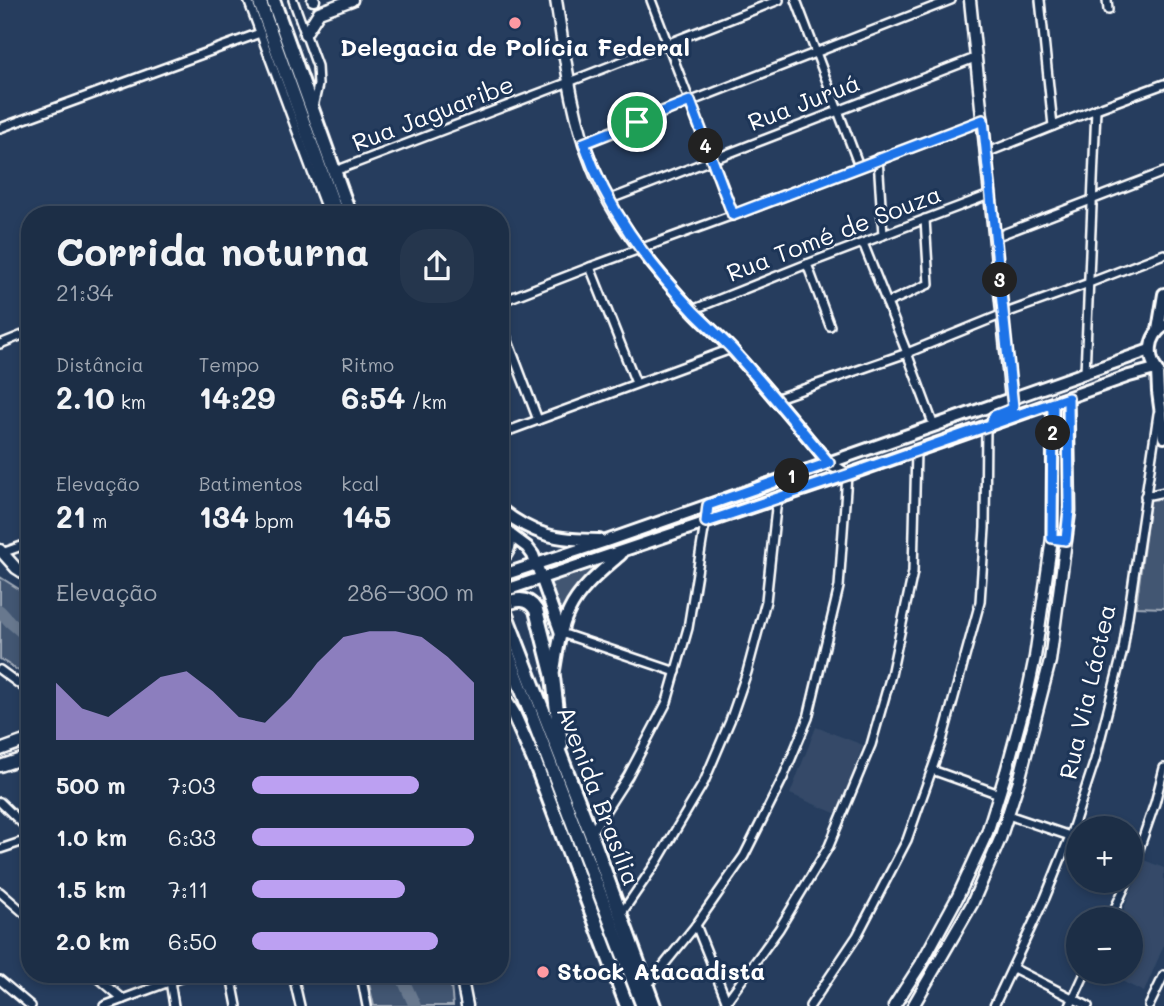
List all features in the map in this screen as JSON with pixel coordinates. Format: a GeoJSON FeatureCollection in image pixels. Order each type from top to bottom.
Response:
{"type":"FeatureCollection","features":[{"type":"Feature","properties":{"kind":"highway"},"geometry":{"type":"LineString","coordinates":[[259,0],[334,206]]}},
{"type":"Feature","properties":{"kind":"highway"},"geometry":{"type":"LineString","coordinates":[[273,0],[348,206]]}},
{"type":"Feature","properties":{"kind":"highway"},"geometry":{"type":"LineString","coordinates":[[260,33],[283,63]]}},
{"type":"Feature","properties":{"kind":"highway"},"geometry":{"type":"LineString","coordinates":[[509,603],[517,600],[529,602],[536,610],[553,677],[566,769]]}},
{"type":"Feature","properties":{"kind":"highway","name":"Avenida Brasília"},"geometry":{"type":"LineString","coordinates":[[509,624],[591,834],[654,1006]]}},
{"type":"Feature","properties":{"kind":"highway","name":"Avenida Brasília"},"geometry":{"type":"LineString","coordinates":[[509,656],[643,1006]]}},
{"type":"Feature","properties":{"kind":"highway"},"geometry":{"type":"LineString","coordinates":[[509,707],[536,765],[627,1006]]}},
{"type":"Feature","properties":{"kind":"highway"},"geometry":{"type":"LineString","coordinates":[[574,821],[583,890]]}},
{"type":"Feature","properties":{"kind":"main road"},"geometry":{"type":"LineString","coordinates":[[1164,294],[1161,328],[1152,340],[1150,350],[1151,360],[1159,372],[1159,407],[1164,437]]}},
{"type":"Feature","properties":{"kind":"main road"},"geometry":{"type":"LineString","coordinates":[[509,573],[1150,350]]}},
{"type":"Feature","properties":{"kind":"main road"},"geometry":{"type":"LineString","coordinates":[[509,589],[1129,376],[1159,372]]}},
{"type":"Feature","properties":{"kind":"main road"},"geometry":{"type":"LineString","coordinates":[[509,515],[523,525],[551,537],[609,540]]}},
{"type":"Feature","properties":{"kind":"main road"},"geometry":{"type":"LineString","coordinates":[[509,533],[527,547],[537,563],[561,633]]}},
{"type":"Feature","properties":{"kind":"main road"},"geometry":{"type":"LineString","coordinates":[[553,677],[568,612],[597,574],[625,549]]}},
{"type":"Feature","properties":{"kind":"street"},"geometry":{"type":"LineString","coordinates":[[248,0],[325,206]]}},
{"type":"Feature","properties":{"kind":"street"},"geometry":{"type":"LineString","coordinates":[[293,0],[318,70],[313,112]]}},
{"type":"Feature","properties":{"kind":"street"},"geometry":{"type":"LineString","coordinates":[[314,0],[319,12]]}},
{"type":"Feature","properties":{"kind":"street"},"geometry":{"type":"LineString","coordinates":[[305,34],[319,12],[352,0]]}},
{"type":"Feature","properties":{"kind":"street"},"geometry":{"type":"LineString","coordinates":[[556,0],[569,82],[584,143],[608,200],[622,224],[692,310],[731,349],[829,463],[847,475],[839,587],[808,718],[783,778],[744,856],[696,925],[647,986]]}},
{"type":"Feature","properties":{"kind":"street"},"geometry":{"type":"LineString","coordinates":[[651,0],[733,215]]}},
{"type":"Feature","properties":{"kind":"street"},"geometry":{"type":"LineString","coordinates":[[751,0],[754,9]]}},
{"type":"Feature","properties":{"kind":"street","name":"Rua Jaguaribe"},"geometry":{"type":"LineString","coordinates":[[335,171],[779,0]]}},
{"type":"Feature","properties":{"kind":"street"},"geometry":{"type":"LineString","coordinates":[[796,0],[859,166]]}},
{"type":"Feature","properties":{"kind":"street"},"geometry":{"type":"LineString","coordinates":[[584,143],[951,0]]}},
{"type":"Feature","properties":{"kind":"street"},"geometry":{"type":"LineString","coordinates":[[810,1006],[857,936],[902,848],[942,741],[980,602],[988,425],[994,416],[1013,409],[970,0]]}},
{"type":"Feature","properties":{"kind":"street"},"geometry":{"type":"LineString","coordinates":[[1040,0],[1053,126]]}},
{"type":"Feature","properties":{"kind":"street"},"geometry":{"type":"LineString","coordinates":[[1107,0],[1108,10]]}},
{"type":"Feature","properties":{"kind":"street"},"geometry":{"type":"LineString","coordinates":[[0,128],[260,33]]}},
{"type":"Feature","properties":{"kind":"street","name":"Rua Juruá"},"geometry":{"type":"LineString","coordinates":[[608,200],[975,58]]}},
{"type":"Feature","properties":{"kind":"street"},"geometry":{"type":"LineString","coordinates":[[986,153],[1164,84]]}},
{"type":"Feature","properties":{"kind":"street"},"geometry":{"type":"LineString","coordinates":[[1085,373],[1096,109]]}},
{"type":"Feature","properties":{"kind":"street"},"geometry":{"type":"LineString","coordinates":[[509,298],[983,120]]}},
{"type":"Feature","properties":{"kind":"street"},"geometry":{"type":"LineString","coordinates":[[878,158],[883,235]]}},
{"type":"Feature","properties":{"kind":"street"},"geometry":{"type":"LineString","coordinates":[[995,237],[1164,172]]}},
{"type":"Feature","properties":{"kind":"street","name":"Rua Tomé de Souza"},"geometry":{"type":"LineString","coordinates":[[692,310],[989,195]]}},
{"type":"Feature","properties":{"kind":"street"},"geometry":{"type":"LineString","coordinates":[[887,303],[929,284],[926,219]]}},
{"type":"Feature","properties":{"kind":"street"},"geometry":{"type":"LineString","coordinates":[[863,243],[934,426]]}},
{"type":"Feature","properties":{"kind":"street"},"geometry":{"type":"LineString","coordinates":[[775,399],[907,353],[1164,254]]}},
{"type":"Feature","properties":{"kind":"street"},"geometry":{"type":"LineString","coordinates":[[807,264],[830,326]]}},
{"type":"Feature","properties":{"kind":"street"},"geometry":{"type":"LineString","coordinates":[[590,267],[636,383]]}},
{"type":"Feature","properties":{"kind":"street"},"geometry":{"type":"LineString","coordinates":[[0,344],[21,336]]}},
{"type":"Feature","properties":{"kind":"street"},"geometry":{"type":"LineString","coordinates":[[509,344],[538,420]]}},
{"type":"Feature","properties":{"kind":"street"},"geometry":{"type":"LineString","coordinates":[[509,431],[731,349]]}},
{"type":"Feature","properties":{"kind":"street"},"geometry":{"type":"LineString","coordinates":[[914,1006],[972,904],[1000,839],[1020,777],[1050,661],[1069,510],[1068,398]]}},
{"type":"Feature","properties":{"kind":"street"},"geometry":{"type":"LineString","coordinates":[[894,1006],[921,964],[957,898],[987,833],[1006,772],[1035,657],[1052,538],[1053,403]]}},
{"type":"Feature","properties":{"kind":"street","name":"Rua Via Láctea"},"geometry":{"type":"LineString","coordinates":[[1077,816],[1095,760],[1123,650],[1159,407]]}},
{"type":"Feature","properties":{"kind":"street"},"geometry":{"type":"LineString","coordinates":[[727,1004],[779,929],[829,846],[872,742],[891,675],[912,572],[916,451]]}},
{"type":"Feature","properties":{"kind":"street"},"geometry":{"type":"LineString","coordinates":[[1145,496],[1164,492]]}},
{"type":"Feature","properties":{"kind":"street"},"geometry":{"type":"LineString","coordinates":[[620,914],[658,860],[704,782],[730,721],[747,672],[766,601],[777,499]]}},
{"type":"Feature","properties":{"kind":"street"},"geometry":{"type":"LineString","coordinates":[[591,834],[628,776],[667,702],[688,628],[708,505]]}},
{"type":"Feature","properties":{"kind":"street"},"geometry":{"type":"LineString","coordinates":[[1052,538],[1066,540]]}},
{"type":"Feature","properties":{"kind":"street"},"geometry":{"type":"LineString","coordinates":[[21,546],[1,552],[21,571]]}},
{"type":"Feature","properties":{"kind":"street"},"geometry":{"type":"LineString","coordinates":[[561,633],[676,673]]}},
{"type":"Feature","properties":{"kind":"street"},"geometry":{"type":"LineString","coordinates":[[1035,657],[1050,661]]}},
{"type":"Feature","properties":{"kind":"street"},"geometry":{"type":"LineString","coordinates":[[0,670],[21,685]]}},
{"type":"Feature","properties":{"kind":"street"},"geometry":{"type":"LineString","coordinates":[[0,750],[21,742]]}},
{"type":"Feature","properties":{"kind":"street"},"geometry":{"type":"LineString","coordinates":[[0,766],[21,759]]}},
{"type":"Feature","properties":{"kind":"street"},"geometry":{"type":"LineString","coordinates":[[1143,838],[1164,768]]}},
{"type":"Feature","properties":{"kind":"street"},"geometry":{"type":"LineString","coordinates":[[932,770],[999,794]]}},
{"type":"Feature","properties":{"kind":"street"},"geometry":{"type":"LineString","coordinates":[[1006,772],[1020,777]]}},
{"type":"Feature","properties":{"kind":"street"},"geometry":{"type":"LineString","coordinates":[[0,802],[21,822]]}},
{"type":"Feature","properties":{"kind":"street"},"geometry":{"type":"LineString","coordinates":[[1009,815],[1066,835]]}},
{"type":"Feature","properties":{"kind":"street"},"geometry":{"type":"LineString","coordinates":[[987,833],[1000,839]]}},
{"type":"Feature","properties":{"kind":"street"},"geometry":{"type":"LineString","coordinates":[[0,849],[21,842]]}},
{"type":"Feature","properties":{"kind":"street","name":"Rua Via Láctea"},"geometry":{"type":"LineString","coordinates":[[994,1006],[1045,898],[1066,846]]}},
{"type":"Feature","properties":{"kind":"street"},"geometry":{"type":"LineString","coordinates":[[0,892],[21,910]]}},
{"type":"Feature","properties":{"kind":"street"},"geometry":{"type":"LineString","coordinates":[[696,925],[727,1004]]}},
{"type":"Feature","properties":{"kind":"street"},"geometry":{"type":"LineString","coordinates":[[921,964],[934,972]]}},
{"type":"Feature","properties":{"kind":"street"},"geometry":{"type":"LineString","coordinates":[[1013,968],[1072,1002],[1088,1006]]}},
{"type":"Feature","properties":{"kind":"street"},"geometry":{"type":"LineString","coordinates":[[1149,1006],[1164,975]]}},
{"type":"Feature","properties":{"kind":"street"},"geometry":{"type":"LineString","coordinates":[[0,980],[31,1006]]}},
{"type":"Feature","properties":{"kind":"street"},"geometry":{"type":"LineString","coordinates":[[104,983],[122,999]]}},
{"type":"Feature","properties":{"kind":"street"},"geometry":{"type":"LineString","coordinates":[[107,1005],[165,983]]}},
{"type":"Feature","properties":{"kind":"street"},"geometry":{"type":"LineString","coordinates":[[170,983],[174,1006]]}},
{"type":"Feature","properties":{"kind":"street"},"geometry":{"type":"LineString","coordinates":[[232,983],[237,1006]]}},
{"type":"Feature","properties":{"kind":"street"},"geometry":{"type":"LineString","coordinates":[[295,983],[300,1006]]}},
{"type":"Feature","properties":{"kind":"street"},"geometry":{"type":"LineString","coordinates":[[363,983],[367,1006]]}},
{"type":"Feature","properties":{"kind":"street"},"geometry":{"type":"LineString","coordinates":[[463,983],[467,1006]]}},
{"type":"Feature","properties":{"kind":"street"},"geometry":{"type":"LineString","coordinates":[[1072,1002],[1080,984]]}},
{"type":"Feature","properties":{"kind":"shaded area"},"geometry":{"type":"Polygon","coordinates":[[[1164,499],[1164,608],[1136,607],[1150,500],[1164,499]]]}},
{"type":"Feature","properties":{"kind":"shaded area"},"geometry":{"type":"Polygon","coordinates":[[[603,562],[572,597],[558,621],[549,583],[603,562]]]}},
{"type":"Feature","properties":{"kind":"shaded area"},"geometry":{"type":"Polygon","coordinates":[[[0,577],[21,590],[21,672],[0,659],[0,577]]]}},
{"type":"Feature","properties":{"kind":"shaded area"},"geometry":{"type":"Polygon","coordinates":[[[816,727],[863,745],[837,814],[790,794],[816,727]]]}},
{"type":"Feature","properties":{"kind":"shaded area"},"geometry":{"type":"Polygon","coordinates":[[[1144,860],[1164,868],[1164,945],[1144,992],[1128,984],[1143,984],[1143,907],[1125,907],[1131,893],[1143,893],[1144,860]]]}},
{"type":"Feature","properties":{"kind":"shaded area"},"geometry":{"type":"Polygon","coordinates":[[[369,983],[451,983],[453,1006],[374,1006],[369,983]]]}},
{"type":"Feature","properties":{"kind":"waterway"},"geometry":{"type":"LineString","coordinates":[[0,611],[21,631]]}},
{"type":"Feature","properties":{"kind":"waterway"},"geometry":{"type":"LineString","coordinates":[[405,983],[415,1006]]}},
{"type":"Feature","properties":{"kind":"place","name":"Delegacia de Polícia Federal"},"geometry":{"type":"Point","coordinates":[515,23]}},
{"type":"Feature","properties":{"kind":"place","name":"Stock Atacadista"},"geometry":{"type":"Point","coordinates":[543,972]}},
{"type":"Feature","properties":{"kind":"route"},"geometry":{"type":"LineString","coordinates":[[690,101],[710,160],[733,215],[983,120],[1013,407],[994,416],[991,424],[1016,415],[1068,398],[1069,510],[1066,540],[1052,538],[1053,403],[706,522],[708,505],[829,463],[639,248],[608,200],[584,143],[637,122],[690,101]]}}]}
